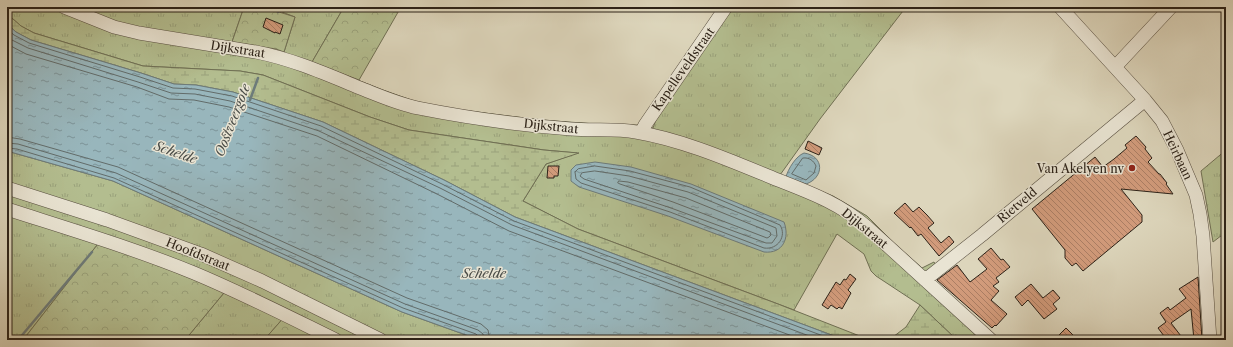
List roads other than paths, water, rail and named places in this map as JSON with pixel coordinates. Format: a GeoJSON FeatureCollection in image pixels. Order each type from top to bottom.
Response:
{"type":"FeatureCollection","features":[{"type":"Feature","properties":{"kind":"street","name":"Dijkstraat"},"geometry":{"type":"LineString","coordinates":[[64,7],[114,27],[139,33],[274,56],[310,68],[381,96],[416,107],[445,113],[540,126],[573,129],[633,131],[679,143],[727,160],[831,201],[858,219],[991,340]]}},
{"type":"Feature","properties":{"kind":"street","name":"Kapelleveldstraat"},"geometry":{"type":"LineString","coordinates":[[641,133],[726,7]]}},
{"type":"Feature","properties":{"kind":"street","name":"Heirbaan"},"geometry":{"type":"LineString","coordinates":[[1060,7],[1145,100],[1162,121],[1177,150],[1196,195],[1203,236],[1210,340]]}},
{"type":"Feature","properties":{"kind":"street"},"geometry":{"type":"LineString","coordinates":[[1115,66],[1171,7]]}},
{"type":"Feature","properties":{"kind":"street","name":"Rietveld"},"geometry":{"type":"LineString","coordinates":[[925,280],[982,235],[1145,100]]}},
{"type":"Feature","properties":{"kind":"street","name":"Hoofdstraat"},"geometry":{"type":"LineString","coordinates":[[7,188],[107,220],[201,254],[262,280],[381,340]]}},
{"type":"Feature","properties":{"kind":"street"},"geometry":{"type":"LineString","coordinates":[[7,210],[108,242],[193,273],[254,299],[336,340]]}},
{"type":"Feature","properties":{"kind":"water","name":"Schelde"},"geometry":{"type":"Polygon","coordinates":[[[7,24],[16,32],[31,40],[174,84],[196,85],[233,92],[323,122],[444,180],[515,217],[845,340],[480,340],[402,312],[113,181],[7,151],[7,24]]]}},
{"type":"Feature","properties":{"kind":"water"},"geometry":{"type":"Polygon","coordinates":[[[804,153],[816,158],[820,167],[816,177],[806,184],[786,177],[793,163],[804,153]]]}},
{"type":"Feature","properties":{"kind":"water"},"geometry":{"type":"Polygon","coordinates":[[[595,162],[631,167],[691,184],[784,222],[786,234],[783,244],[776,250],[764,252],[668,216],[579,187],[571,181],[571,170],[576,165],[595,162]]]}},
{"type":"Feature","properties":{"kind":"waterway","name":"Oostveergote"},"geometry":{"type":"LineString","coordinates":[[278,12],[281,7]]}},
{"type":"Feature","properties":{"kind":"waterway","name":"Oostveergote"},"geometry":{"type":"LineString","coordinates":[[250,100],[258,78]]}},
{"type":"Feature","properties":{"kind":"waterway"},"geometry":{"type":"LineString","coordinates":[[18,340],[92,252]]}},
{"type":"Feature","properties":{"kind":"place","name":"Van Akelyen nv"},"geometry":{"type":"Point","coordinates":[1132,168]}}]}
